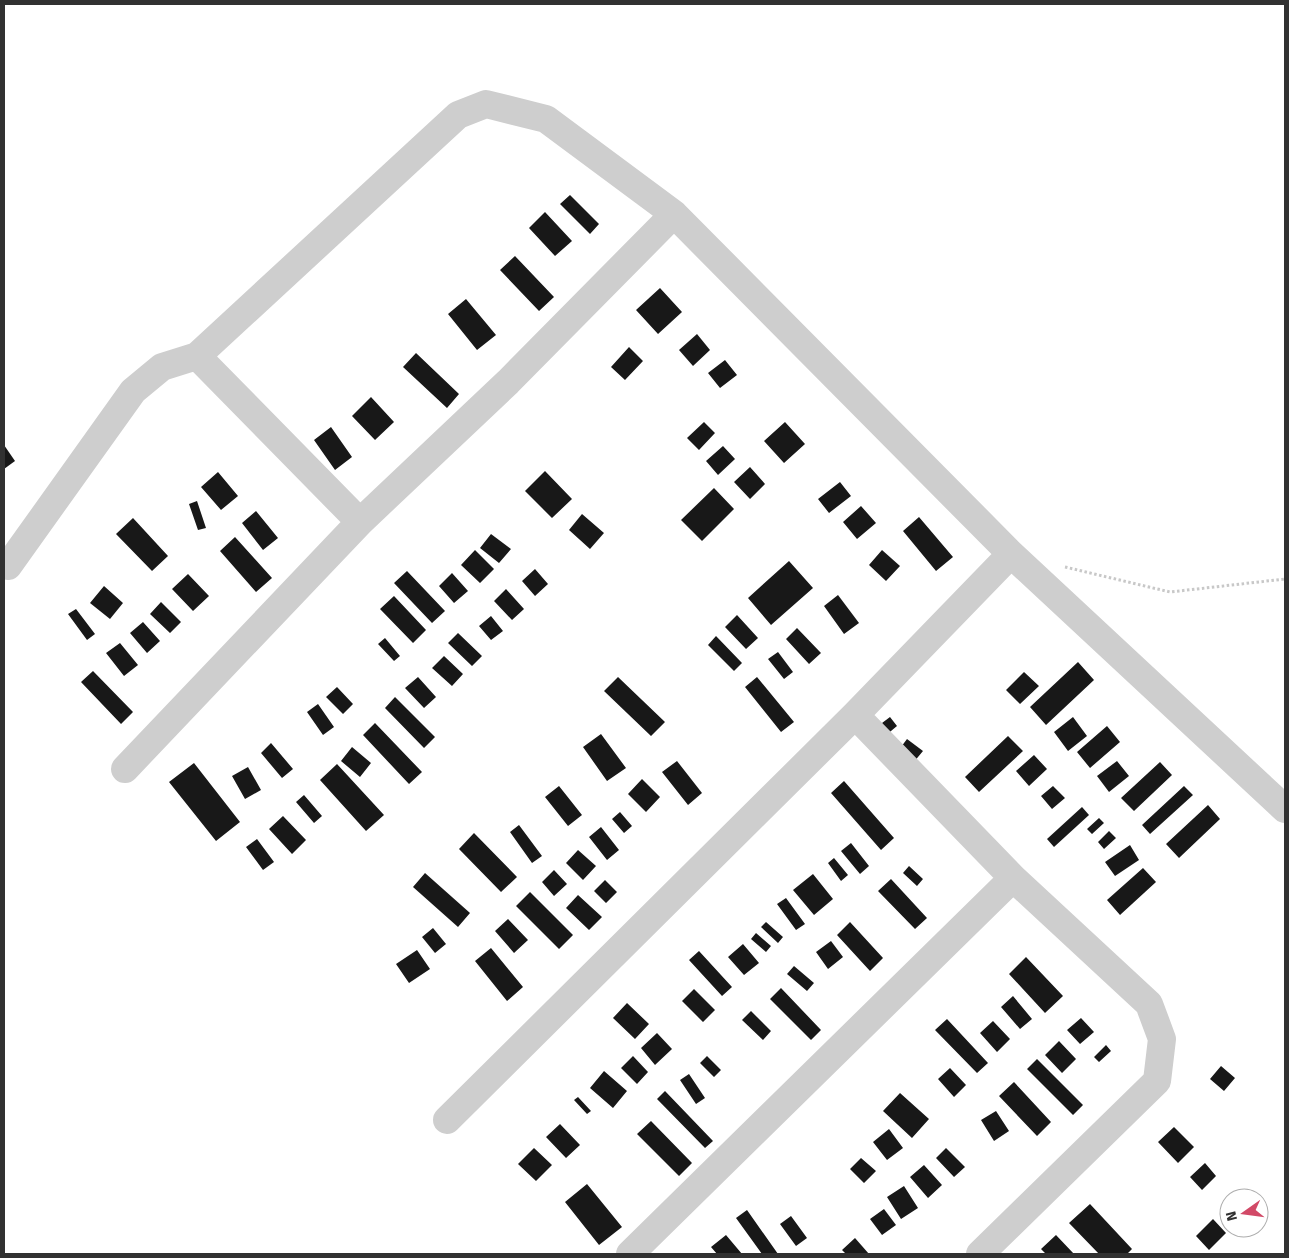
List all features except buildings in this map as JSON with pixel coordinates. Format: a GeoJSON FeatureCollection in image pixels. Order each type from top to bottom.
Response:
{"type":"FeatureCollection","features":[{"type":"Feature","properties":{"kind":"street"},"geometry":{"type":"LineString","coordinates":[[8,566],[133,391],[162,367],[197,356],[458,115],[486,104],[546,119],[674,214],[1011,554],[1285,809]]}},
{"type":"Feature","properties":{"kind":"street"},"geometry":{"type":"LineString","coordinates":[[125,769],[360,522],[508,382],[674,214]]}},
{"type":"Feature","properties":{"kind":"street"},"geometry":{"type":"LineString","coordinates":[[197,356],[360,522]]}},
{"type":"Feature","properties":{"kind":"street"},"geometry":{"type":"LineString","coordinates":[[447,1120],[855,715],[1011,554]]}},
{"type":"Feature","properties":{"kind":"street"},"geometry":{"type":"LineString","coordinates":[[855,715],[1013,878],[1149,1004],[1162,1039],[1157,1081],[980,1254]]}},
{"type":"Feature","properties":{"kind":"street"},"geometry":{"type":"LineString","coordinates":[[630,1254],[1013,878]]}},
{"type":"Feature","properties":{"kind":"path"},"geometry":{"type":"LineString","coordinates":[[1058,565],[1170,592],[1285,579]]}}]}
